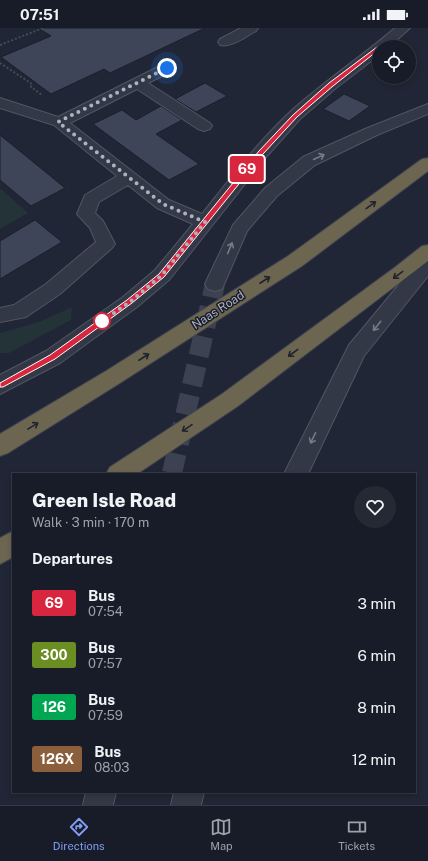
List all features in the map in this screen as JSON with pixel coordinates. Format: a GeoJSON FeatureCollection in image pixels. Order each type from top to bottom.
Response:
{"type":"FeatureCollection","features":[{"type":"Feature","properties":{"kind":"highway","name":"Naas Road"},"geometry":{"type":"LineString","coordinates":[[0,446],[113,377],[295,261],[428,163]]}},
{"type":"Feature","properties":{"kind":"highway"},"geometry":{"type":"LineString","coordinates":[[120,473],[230,400],[401,273],[428,251]]}},
{"type":"Feature","properties":{"kind":"highway"},"geometry":{"type":"LineString","coordinates":[[0,552],[12,544]]}},
{"type":"Feature","properties":{"kind":"street"},"geometry":{"type":"LineString","coordinates":[[225,42],[251,28]]}},
{"type":"Feature","properties":{"kind":"street"},"geometry":{"type":"LineString","coordinates":[[389,40],[403,28]]}},
{"type":"Feature","properties":{"kind":"street"},"geometry":{"type":"LineString","coordinates":[[0,385],[53,357],[130,302],[162,275],[261,152],[295,116],[331,85],[372,54]]}},
{"type":"Feature","properties":{"kind":"street"},"geometry":{"type":"LineString","coordinates":[[58,122],[167,68]]}},
{"type":"Feature","properties":{"kind":"street"},"geometry":{"type":"LineString","coordinates":[[138,83],[204,126]]}},
{"type":"Feature","properties":{"kind":"street"},"geometry":{"type":"LineString","coordinates":[[0,103],[58,122],[163,204],[205,222]]}},
{"type":"Feature","properties":{"kind":"street"},"geometry":{"type":"LineString","coordinates":[[215,284],[239,229],[271,192],[309,161],[371,132],[428,109]]}},
{"type":"Feature","properties":{"kind":"street"},"geometry":{"type":"LineString","coordinates":[[0,315],[19,312],[53,289],[106,244],[97,225],[86,214],[91,199],[128,177]]}},
{"type":"Feature","properties":{"kind":"street"},"geometry":{"type":"LineString","coordinates":[[296,473],[356,351],[428,263]]}},
{"type":"Feature","properties":{"kind":"street"},"geometry":{"type":"LineString","coordinates":[[98,805],[101,793]]}},
{"type":"Feature","properties":{"kind":"street"},"geometry":{"type":"LineString","coordinates":[[186,805],[189,793]]}},
{"type":"Feature","properties":{"kind":"path"},"geometry":{"type":"LineString","coordinates":[[0,45],[43,28]]}},
{"type":"Feature","properties":{"kind":"path"},"geometry":{"type":"LineString","coordinates":[[0,64],[19,77],[24,78],[32,84],[31,87],[43,96]]}},
{"type":"Feature","properties":{"kind":"shaded area"},"geometry":{"type":"Polygon","coordinates":[[[0,188],[28,213],[0,229],[0,188]]]}},
{"type":"Feature","properties":{"kind":"shaded area"},"geometry":{"type":"Polygon","coordinates":[[[72,307],[71,320],[9,353],[0,353],[0,333],[39,322],[72,307]]]}},
{"type":"Feature","properties":{"kind":"building"},"geometry":{"type":"Polygon","coordinates":[[[38,28],[205,28],[110,73],[104,69],[51,94],[1,57],[51,36],[38,28]]]}},
{"type":"Feature","properties":{"kind":"building"},"geometry":{"type":"Polygon","coordinates":[[[205,83],[227,96],[196,112],[175,99],[205,83]]]}},
{"type":"Feature","properties":{"kind":"building"},"geometry":{"type":"Polygon","coordinates":[[[344,94],[370,106],[349,121],[323,109],[344,94]]]}},
{"type":"Feature","properties":{"kind":"building"},"geometry":{"type":"Polygon","coordinates":[[[161,106],[182,120],[156,134],[199,164],[169,180],[93,124],[122,110],[136,120],[161,106]]]}},
{"type":"Feature","properties":{"kind":"building"},"geometry":{"type":"Polygon","coordinates":[[[0,135],[65,188],[31,206],[0,180],[0,135]]]}},
{"type":"Feature","properties":{"kind":"building"},"geometry":{"type":"Polygon","coordinates":[[[35,220],[62,242],[0,279],[0,241],[35,220]]]}},
{"type":"Feature","properties":{"kind":"tunnel"},"geometry":{"type":"LineString","coordinates":[[172,473],[215,284]]}},
{"type":"Feature","properties":{"kind":"bus line","name":"69"},"geometry":{"type":"LineString","coordinates":[[0,385],[53,357],[130,302],[162,275],[261,152],[295,116],[331,85],[372,53]]}},
{"type":"Feature","properties":{"kind":"route"},"geometry":{"type":"LineString","coordinates":[[102,321],[130,302],[162,275],[205,222],[163,204],[58,122],[167,68]]}}]}
